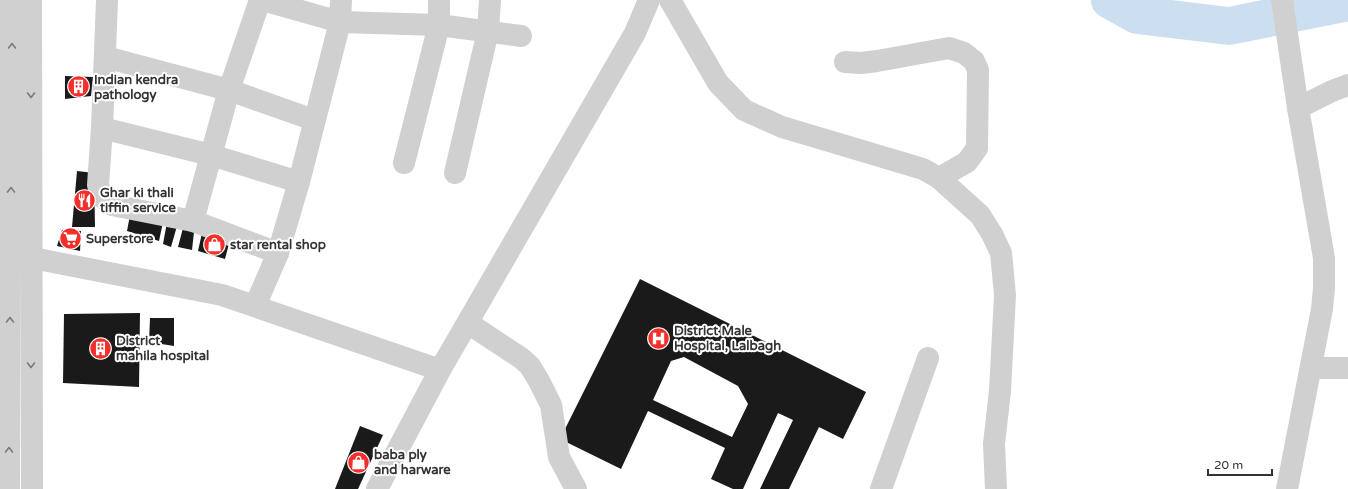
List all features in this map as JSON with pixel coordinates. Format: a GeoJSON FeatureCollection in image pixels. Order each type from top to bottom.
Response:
{"type":"FeatureCollection","features":[{"type":"Feature","properties":{"kind":"street"},"geometry":{"type":"LineString","coordinates":[[11,0],[6,68],[14,255],[32,489]]}},
{"type":"Feature","properties":{"kind":"street"},"geometry":{"type":"LineString","coordinates":[[9,489],[14,255],[31,0]]}},
{"type":"Feature","properties":{"kind":"street"},"geometry":{"type":"LineString","coordinates":[[107,0],[102,128],[98,185],[102,197],[112,205],[193,221],[278,253]]}},
{"type":"Feature","properties":{"kind":"street"},"geometry":{"type":"LineString","coordinates":[[193,221],[228,90],[261,0],[340,22],[439,25],[521,36]]}},
{"type":"Feature","properties":{"kind":"street"},"geometry":{"type":"LineString","coordinates":[[255,306],[278,253],[299,182],[340,22],[341,0]]}},
{"type":"Feature","properties":{"kind":"street"},"geometry":{"type":"LineString","coordinates":[[404,163],[439,25],[439,0]]}},
{"type":"Feature","properties":{"kind":"street"},"geometry":{"type":"LineString","coordinates":[[455,173],[488,31],[490,0]]}},
{"type":"Feature","properties":{"kind":"street"},"geometry":{"type":"LineString","coordinates":[[377,489],[440,370],[631,40],[649,0]]}},
{"type":"Feature","properties":{"kind":"street"},"geometry":{"type":"LineString","coordinates":[[670,0],[718,83],[744,110],[782,127],[923,169],[939,178],[980,215],[992,234],[1001,253],[1005,295],[1000,391],[994,444],[996,489]]}},
{"type":"Feature","properties":{"kind":"street"},"geometry":{"type":"LineString","coordinates":[[1282,0],[1298,108],[1324,258],[1322,309],[1287,489]]}},
{"type":"Feature","properties":{"kind":"street"},"geometry":{"type":"LineString","coordinates":[[845,62],[861,63],[877,61],[949,48],[964,53],[974,61],[978,70],[977,148],[967,162],[939,178]]}},
{"type":"Feature","properties":{"kind":"street"},"geometry":{"type":"LineString","coordinates":[[105,57],[228,90],[314,120]]}},
{"type":"Feature","properties":{"kind":"street"},"geometry":{"type":"LineString","coordinates":[[1298,108],[1332,91],[1348,85]]}},
{"type":"Feature","properties":{"kind":"street"},"geometry":{"type":"LineString","coordinates":[[102,128],[211,155],[299,182]]}},
{"type":"Feature","properties":{"kind":"street"},"geometry":{"type":"LineString","coordinates":[[14,255],[222,295],[440,370]]}},
{"type":"Feature","properties":{"kind":"street"},"geometry":{"type":"LineString","coordinates":[[468,323],[521,358],[530,366],[551,405],[559,457],[576,489]]}},
{"type":"Feature","properties":{"kind":"street"},"geometry":{"type":"LineString","coordinates":[[881,489],[928,358]]}},
{"type":"Feature","properties":{"kind":"street"},"geometry":{"type":"LineString","coordinates":[[1311,368],[1348,368]]}},
{"type":"Feature","properties":{"kind":"building","name":"Indian kendra pathology"},"geometry":{"type":"Polygon","coordinates":[[[65,76],[93,77],[91,96],[65,99],[65,76]]]}},
{"type":"Feature","properties":{"kind":"building","name":"Ghar ki thali tiffin service"},"geometry":{"type":"Polygon","coordinates":[[[77,171],[94,173],[95,227],[72,227],[77,171]]]}},
{"type":"Feature","properties":{"kind":"building"},"geometry":{"type":"Polygon","coordinates":[[[130,215],[163,222],[159,241],[127,231],[130,215]]]}},
{"type":"Feature","properties":{"kind":"building"},"geometry":{"type":"Polygon","coordinates":[[[167,222],[177,226],[171,247],[163,244],[167,222]]]}},
{"type":"Feature","properties":{"kind":"building"},"geometry":{"type":"Polygon","coordinates":[[[183,228],[194,232],[192,250],[178,247],[183,228]]]}},
{"type":"Feature","properties":{"kind":"building","name":"Superstore"},"geometry":{"type":"Polygon","coordinates":[[[62,230],[81,231],[80,251],[57,246],[62,230]]]}},
{"type":"Feature","properties":{"kind":"building","name":"star rental shop"},"geometry":{"type":"Polygon","coordinates":[[[202,233],[230,240],[225,259],[198,251],[202,233]]]}},
{"type":"Feature","properties":{"kind":"building"},"geometry":{"type":"Polygon","coordinates":[[[640,279],[866,392],[843,439],[819,427],[789,489],[760,489],[793,420],[778,413],[743,489],[733,489],[711,479],[725,448],[648,411],[621,469],[560,439],[640,279]],[[684,357],[671,361],[653,400],[732,437],[748,404],[738,386],[684,357]]]}},
{"type":"Feature","properties":{"kind":"building","name":"District mahila hospital"},"geometry":{"type":"Polygon","coordinates":[[[140,313],[139,387],[63,383],[64,314],[140,313]]]}},
{"type":"Feature","properties":{"kind":"building"},"geometry":{"type":"Polygon","coordinates":[[[150,318],[174,318],[174,346],[149,342],[150,318]]]}},
{"type":"Feature","properties":{"kind":"building","name":"baba ply and harware"},"geometry":{"type":"Polygon","coordinates":[[[360,426],[383,435],[358,489],[335,489],[360,426]]]}},
{"type":"Feature","properties":{"kind":"waterway"},"geometry":{"type":"LineString","coordinates":[[1110,0],[1137,15],[1229,26],[1348,2]]}},
{"type":"Feature","properties":{"kind":"place","name":"Indian kendra pathology"},"geometry":{"type":"Point","coordinates":[78,87]}},
{"type":"Feature","properties":{"kind":"place","name":"Ghar ki thali tiffin service"},"geometry":{"type":"Point","coordinates":[85,200]}},
{"type":"Feature","properties":{"kind":"place","name":"Superstore"},"geometry":{"type":"Point","coordinates":[70,239]}},
{"type":"Feature","properties":{"kind":"place","name":"star rental shop"},"geometry":{"type":"Point","coordinates":[214,245]}},
{"type":"Feature","properties":{"kind":"place","name":"District Male Hospital, Lalbagh"},"geometry":{"type":"Point","coordinates":[658,338]}},
{"type":"Feature","properties":{"kind":"place","name":"District mahila hospital"},"geometry":{"type":"Point","coordinates":[101,348]}},
{"type":"Feature","properties":{"kind":"place","name":"baba ply and harware"},"geometry":{"type":"Point","coordinates":[358,462]}}]}
